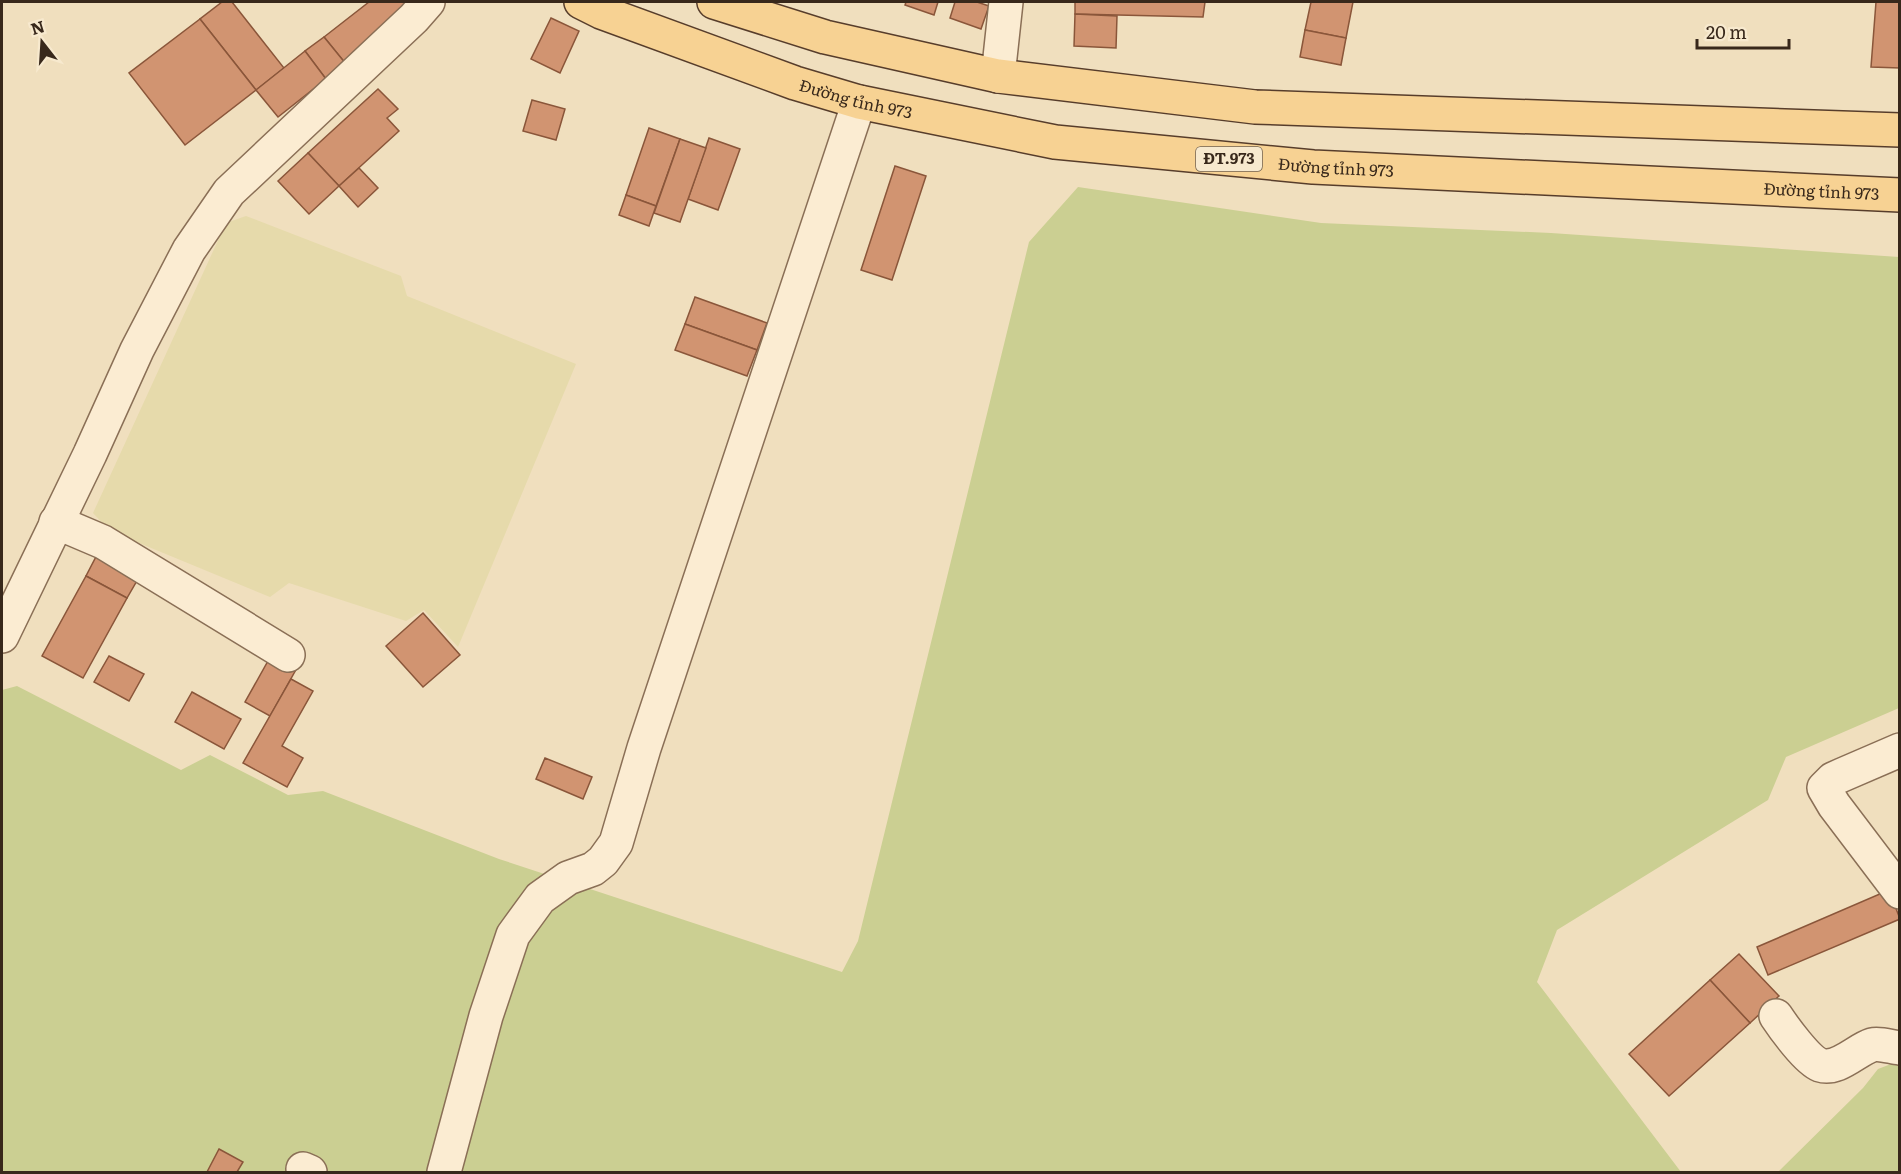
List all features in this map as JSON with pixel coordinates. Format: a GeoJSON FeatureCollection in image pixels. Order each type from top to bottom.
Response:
{"type":"FeatureCollection","features":[{"type":"Feature","properties":{"kind":"main road","name":"Đường tỉnh 973"},"geometry":{"type":"LineString","coordinates":[[581,2],[601,12],[795,83],[859,102],[1055,142],[1301,166],[1899,195]]}},
{"type":"Feature","properties":{"kind":"main road"},"geometry":{"type":"LineString","coordinates":[[714,2],[825,37],[998,76],[1255,107],[1899,130]]}},
{"type":"Feature","properties":{"kind":"street"},"geometry":{"type":"LineString","coordinates":[[2,636],[90,454],[137,350],[184,260],[229,192],[414,18],[428,2]]}},
{"type":"Feature","properties":{"kind":"street"},"geometry":{"type":"LineString","coordinates":[[998,76],[1006,2]]}},
{"type":"Feature","properties":{"kind":"street"},"geometry":{"type":"LineString","coordinates":[[444,1173],[486,1016],[513,935],[540,898],[568,878],[593,869],[603,861],[616,843],[644,748],[859,102]]}},
{"type":"Feature","properties":{"kind":"street"},"geometry":{"type":"LineString","coordinates":[[56,522],[104,542],[288,655]]}},
{"type":"Feature","properties":{"kind":"street"},"geometry":{"type":"LineString","coordinates":[[1899,750],[1833,779],[1824,788],[1834,805],[1899,892]]}},
{"type":"Feature","properties":{"kind":"street"},"geometry":{"type":"LineString","coordinates":[[1776,1016],[1793,1040],[1820,1065],[1837,1063],[1875,1044],[1899,1048]]}},
{"type":"Feature","properties":{"kind":"shaded area"},"geometry":{"type":"Polygon","coordinates":[[[246,216],[401,276],[407,296],[576,364],[458,647],[424,610],[406,621],[289,583],[270,597],[110,531],[93,513],[226,223],[246,216]]]}},
{"type":"Feature","properties":{"kind":"green space"},"geometry":{"type":"Polygon","coordinates":[[[1078,187],[1321,223],[1551,233],[1899,257],[1899,708],[1786,757],[1768,800],[1557,930],[1537,982],[1681,1172],[2,1172],[2,690],[17,686],[181,770],[210,755],[288,795],[323,791],[499,859],[842,972],[858,941],[1029,242],[1078,187]]]}},
{"type":"Feature","properties":{"kind":"green space"},"geometry":{"type":"Polygon","coordinates":[[[1899,1061],[1899,1172],[1778,1172],[1863,1088],[1878,1069],[1899,1061]]]}},
{"type":"Feature","properties":{"kind":"building"},"geometry":{"type":"Polygon","coordinates":[[[222,2],[232,2],[284,68],[256,90],[200,19],[222,2]]]}},
{"type":"Feature","properties":{"kind":"building"},"geometry":{"type":"Polygon","coordinates":[[[369,2],[406,2],[414,11],[346,64],[324,37],[369,2]]]}},
{"type":"Feature","properties":{"kind":"building"},"geometry":{"type":"Polygon","coordinates":[[[906,2],[938,2],[934,15],[905,5],[906,2]]]}},
{"type":"Feature","properties":{"kind":"building"},"geometry":{"type":"Polygon","coordinates":[[[955,2],[977,2],[989,6],[981,29],[950,18],[955,2]]]}},
{"type":"Feature","properties":{"kind":"building"},"geometry":{"type":"Polygon","coordinates":[[[1075,2],[1205,2],[1203,17],[1075,14],[1075,2]]]}},
{"type":"Feature","properties":{"kind":"building"},"geometry":{"type":"Polygon","coordinates":[[[1311,2],[1353,2],[1346,38],[1305,30],[1311,2]]]}},
{"type":"Feature","properties":{"kind":"building"},"geometry":{"type":"Polygon","coordinates":[[[1876,2],[1900,2],[1900,68],[1871,67],[1876,2]]]}},
{"type":"Feature","properties":{"kind":"building"},"geometry":{"type":"Polygon","coordinates":[[[1075,14],[1117,16],[1116,48],[1074,46],[1075,14]]]}},
{"type":"Feature","properties":{"kind":"building"},"geometry":{"type":"Polygon","coordinates":[[[551,18],[579,31],[560,73],[531,59],[551,18]]]}},
{"type":"Feature","properties":{"kind":"building"},"geometry":{"type":"Polygon","coordinates":[[[200,19],[256,90],[185,145],[129,73],[200,19]]]}},
{"type":"Feature","properties":{"kind":"building"},"geometry":{"type":"Polygon","coordinates":[[[1305,30],[1346,38],[1341,65],[1300,57],[1305,30]]]}},
{"type":"Feature","properties":{"kind":"building"},"geometry":{"type":"Polygon","coordinates":[[[324,37],[346,64],[326,79],[305,51],[324,37]]]}},
{"type":"Feature","properties":{"kind":"building"},"geometry":{"type":"Polygon","coordinates":[[[305,51],[326,79],[278,117],[256,90],[305,51]]]}},
{"type":"Feature","properties":{"kind":"building"},"geometry":{"type":"Polygon","coordinates":[[[378,89],[398,109],[387,118],[399,131],[339,186],[308,153],[378,89]]]}},
{"type":"Feature","properties":{"kind":"building"},"geometry":{"type":"Polygon","coordinates":[[[532,100],[565,109],[556,140],[523,131],[532,100]]]}},
{"type":"Feature","properties":{"kind":"building"},"geometry":{"type":"Polygon","coordinates":[[[649,128],[680,139],[656,206],[626,195],[649,128]]]}},
{"type":"Feature","properties":{"kind":"building"},"geometry":{"type":"Polygon","coordinates":[[[709,138],[740,149],[718,210],[688,199],[709,138]]]}},
{"type":"Feature","properties":{"kind":"building"},"geometry":{"type":"Polygon","coordinates":[[[680,139],[706,148],[680,222],[654,213],[680,139]]]}},
{"type":"Feature","properties":{"kind":"building"},"geometry":{"type":"Polygon","coordinates":[[[308,153],[339,186],[309,214],[278,181],[308,153]]]}},
{"type":"Feature","properties":{"kind":"building"},"geometry":{"type":"Polygon","coordinates":[[[895,166],[926,176],[892,280],[861,270],[895,166]]]}},
{"type":"Feature","properties":{"kind":"building"},"geometry":{"type":"Polygon","coordinates":[[[359,168],[378,188],[358,207],[339,186],[359,168]]]}},
{"type":"Feature","properties":{"kind":"building"},"geometry":{"type":"Polygon","coordinates":[[[626,195],[656,206],[649,226],[619,215],[626,195]]]}},
{"type":"Feature","properties":{"kind":"building"},"geometry":{"type":"Polygon","coordinates":[[[695,297],[767,323],[757,350],[685,324],[695,297]]]}},
{"type":"Feature","properties":{"kind":"building"},"geometry":{"type":"Polygon","coordinates":[[[685,324],[757,350],[747,376],[675,350],[685,324]]]}},
{"type":"Feature","properties":{"kind":"building"},"geometry":{"type":"Polygon","coordinates":[[[100,549],[142,572],[127,598],[86,576],[100,549]]]}},
{"type":"Feature","properties":{"kind":"building"},"geometry":{"type":"Polygon","coordinates":[[[86,576],[127,598],[83,678],[42,656],[86,576]]]}},
{"type":"Feature","properties":{"kind":"building"},"geometry":{"type":"Polygon","coordinates":[[[423,613],[460,655],[423,687],[386,646],[423,613]]]}},
{"type":"Feature","properties":{"kind":"building"},"geometry":{"type":"Polygon","coordinates":[[[273,652],[298,666],[270,716],[245,702],[273,652]]]}},
{"type":"Feature","properties":{"kind":"building"},"geometry":{"type":"Polygon","coordinates":[[[109,656],[144,674],[129,701],[94,682],[109,656]]]}},
{"type":"Feature","properties":{"kind":"building"},"geometry":{"type":"Polygon","coordinates":[[[291,679],[313,691],[282,746],[303,758],[287,787],[243,763],[291,679]]]}},
{"type":"Feature","properties":{"kind":"building"},"geometry":{"type":"Polygon","coordinates":[[[192,692],[241,719],[224,749],[175,722],[192,692]]]}},
{"type":"Feature","properties":{"kind":"building"},"geometry":{"type":"Polygon","coordinates":[[[545,758],[592,777],[583,799],[536,779],[545,758]]]}},
{"type":"Feature","properties":{"kind":"building"},"geometry":{"type":"Polygon","coordinates":[[[1889,890],[1900,919],[1768,975],[1757,947],[1889,890]]]}},
{"type":"Feature","properties":{"kind":"building"},"geometry":{"type":"Polygon","coordinates":[[[1739,954],[1779,996],[1750,1023],[1710,980],[1739,954]]]}},
{"type":"Feature","properties":{"kind":"building"},"geometry":{"type":"Polygon","coordinates":[[[1710,980],[1750,1023],[1669,1096],[1629,1054],[1710,980]]]}},
{"type":"Feature","properties":{"kind":"building"},"geometry":{"type":"Polygon","coordinates":[[[219,1149],[243,1162],[237,1172],[207,1172],[219,1149]]]}}]}
